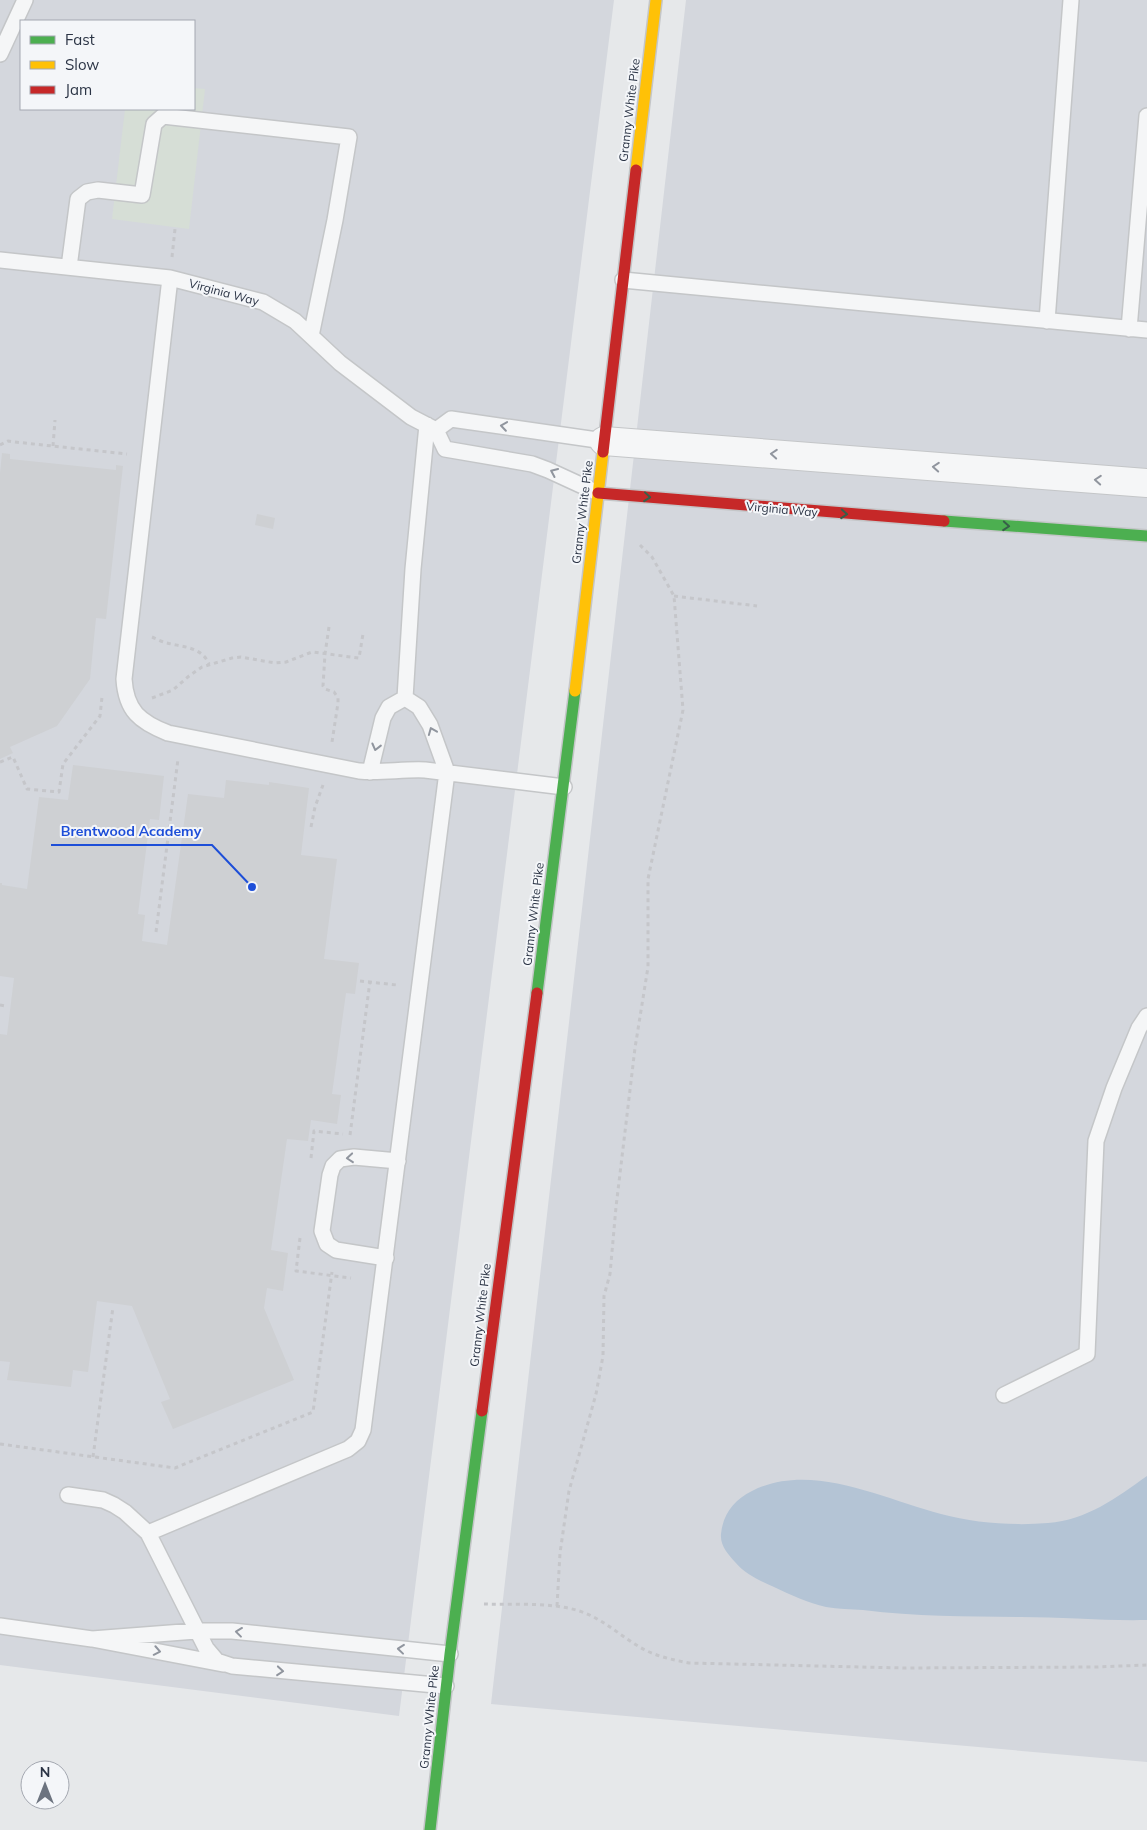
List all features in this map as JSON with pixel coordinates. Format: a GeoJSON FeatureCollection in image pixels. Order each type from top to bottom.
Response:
{"type":"FeatureCollection","features":[{"type":"Feature","properties":{"kind":"main road","name":"Granny White Pike"},"geometry":{"type":"LineString","coordinates":[[430,1830],[456,1603],[564,787],[656,0]]}},
{"type":"Feature","properties":{"kind":"main road","name":"Virginia Way"},"geometry":{"type":"LineString","coordinates":[[598,493],[806,511],[1147,536]]}},
{"type":"Feature","properties":{"kind":"street"},"geometry":{"type":"LineString","coordinates":[[604,441],[1147,483]]}},
{"type":"Feature","properties":{"kind":"lane"},"geometry":{"type":"LineString","coordinates":[[0,54],[24,0]]}},
{"type":"Feature","properties":{"kind":"lane"},"geometry":{"type":"LineString","coordinates":[[1047,321],[1071,0]]}},
{"type":"Feature","properties":{"kind":"lane"},"geometry":{"type":"LineString","coordinates":[[69,267],[78,199],[87,192],[98,190],[142,195],[154,124],[163,116],[349,137],[335,220],[311,336]]}},
{"type":"Feature","properties":{"kind":"lane"},"geometry":{"type":"LineString","coordinates":[[1129,329],[1147,116]]}},
{"type":"Feature","properties":{"kind":"lane","name":"Virginia Way"},"geometry":{"type":"LineString","coordinates":[[0,260],[170,278],[263,302],[295,321],[348,369],[410,417],[432,428],[445,449],[532,464],[598,493]]}},
{"type":"Feature","properties":{"kind":"lane"},"geometry":{"type":"LineString","coordinates":[[170,278],[124,679],[125,693],[130,706],[150,726],[168,733],[328,765],[370,772],[409,770],[447,772],[564,787]]}},
{"type":"Feature","properties":{"kind":"lane"},"geometry":{"type":"LineString","coordinates":[[623,280],[1147,330]]}},
{"type":"Feature","properties":{"kind":"lane"},"geometry":{"type":"LineString","coordinates":[[405,698],[413,569],[432,428],[451,419],[604,441]]}},
{"type":"Feature","properties":{"kind":"lane"},"geometry":{"type":"LineString","coordinates":[[370,772],[383,718],[389,707],[405,698]]}},
{"type":"Feature","properties":{"kind":"lane"},"geometry":{"type":"LineString","coordinates":[[148,1533],[348,1449],[358,1441],[363,1430],[447,772],[430,725],[419,707],[405,698]]}},
{"type":"Feature","properties":{"kind":"lane"},"geometry":{"type":"LineString","coordinates":[[1004,1395],[1087,1354],[1096,1142],[1114,1088],[1139,1028],[1147,1016]]}},
{"type":"Feature","properties":{"kind":"lane"},"geometry":{"type":"LineString","coordinates":[[386,1258],[336,1250],[327,1244],[322,1231],[330,1175],[333,1166],[340,1159],[347,1157],[398,1161]]}},
{"type":"Feature","properties":{"kind":"lane"},"geometry":{"type":"LineString","coordinates":[[68,1495],[103,1500],[114,1505],[125,1512],[148,1533],[206,1648],[217,1661],[232,1666]]}},
{"type":"Feature","properties":{"kind":"lane"},"geometry":{"type":"LineString","coordinates":[[0,1626],[92,1639],[232,1666],[446,1686]]}},
{"type":"Feature","properties":{"kind":"lane"},"geometry":{"type":"LineString","coordinates":[[92,1639],[196,1631],[232,1631],[450,1654]]}},
{"type":"Feature","properties":{"kind":"path"},"geometry":{"type":"LineString","coordinates":[[53,446],[55,420]]}},
{"type":"Feature","properties":{"kind":"path"},"geometry":{"type":"LineString","coordinates":[[0,445],[8,441],[150,457]]}},
{"type":"Feature","properties":{"kind":"path"},"geometry":{"type":"LineString","coordinates":[[557,1606],[560,1553],[569,1491],[596,1394],[603,1356],[604,1296],[611,1267],[616,1207],[635,1048],[648,967],[648,879],[683,710],[674,596],[652,557],[638,543]]}},
{"type":"Feature","properties":{"kind":"path"},"geometry":{"type":"LineString","coordinates":[[674,596],[757,606]]}},
{"type":"Feature","properties":{"kind":"path"},"geometry":{"type":"LineString","coordinates":[[311,827],[328,765],[338,698],[334,692],[325,690],[323,686],[329,627]]}},
{"type":"Feature","properties":{"kind":"path"},"geometry":{"type":"LineString","coordinates":[[130,633],[151,636],[166,643],[192,648],[204,656],[209,664]]}},
{"type":"Feature","properties":{"kind":"path"},"geometry":{"type":"LineString","coordinates":[[130,706],[169,692],[195,671],[220,660],[241,657],[275,663],[286,662],[307,653],[359,658],[363,634]]}},
{"type":"Feature","properties":{"kind":"path"},"geometry":{"type":"LineString","coordinates":[[0,762],[13,757],[27,789],[59,792],[63,764],[100,716],[103,687]]}},
{"type":"Feature","properties":{"kind":"path"},"geometry":{"type":"LineString","coordinates":[[156,932],[181,736]]}},
{"type":"Feature","properties":{"kind":"path"},"geometry":{"type":"LineString","coordinates":[[360,980],[420,988]]}},
{"type":"Feature","properties":{"kind":"path"},"geometry":{"type":"LineString","coordinates":[[347,1157],[370,982]]}},
{"type":"Feature","properties":{"kind":"path"},"geometry":{"type":"LineString","coordinates":[[0,1005],[5,1006]]}},
{"type":"Feature","properties":{"kind":"path"},"geometry":{"type":"LineString","coordinates":[[0,1444],[175,1468],[313,1412],[336,1250]]}},
{"type":"Feature","properties":{"kind":"path"},"geometry":{"type":"LineString","coordinates":[[93,1457],[113,1307]]}},
{"type":"Feature","properties":{"kind":"path"},"geometry":{"type":"LineString","coordinates":[[456,1603],[557,1606],[576,1610],[592,1616],[646,1650],[666,1659],[689,1663],[904,1668],[1147,1665]]}},
{"type":"Feature","properties":{"kind":"shaded area"},"geometry":{"type":"Polygon","coordinates":[[[0,0],[614,0],[399,1716],[0,1665],[0,0]]]}},
{"type":"Feature","properties":{"kind":"shaded area"},"geometry":{"type":"Polygon","coordinates":[[[686,0],[1147,0],[1147,1762],[491,1704],[686,0]]]}},
{"type":"Feature","properties":{"kind":"shaded area"},"geometry":{"type":"Polygon","coordinates":[[[195,88],[205,89],[189,229],[112,219],[125,110],[195,110],[195,88]]]}},
{"type":"Feature","properties":{"kind":"water"},"geometry":{"type":"Polygon","coordinates":[[[1147,1476],[1147,1620],[922,1615],[826,1607],[793,1596],[748,1574],[727,1553],[721,1538],[724,1520],[735,1503],[752,1491],[775,1483],[798,1480],[822,1481],[871,1492],[954,1517],[981,1522],[1021,1524],[1062,1521],[1088,1513],[1147,1476]]]}},
{"type":"Feature","properties":{"kind":"building"},"geometry":{"type":"Polygon","coordinates":[[[2,453],[10,454],[10,459],[116,470],[116,465],[123,466],[106,619],[96,618],[90,679],[57,726],[10,747],[13,753],[0,759],[0,473],[2,453]]]}},
{"type":"Feature","properties":{"kind":"building"},"geometry":{"type":"Polygon","coordinates":[[[257,514],[275,518],[273,529],[255,525],[257,514]]]}},
{"type":"Feature","properties":{"kind":"building"},"geometry":{"type":"Polygon","coordinates":[[[73,765],[164,776],[159,820],[150,819],[138,914],[145,915],[142,941],[167,945],[188,794],[224,798],[226,780],[269,785],[269,782],[309,788],[301,855],[337,859],[324,959],[359,963],[355,994],[346,993],[332,1094],[341,1095],[337,1124],[311,1120],[308,1141],[287,1139],[271,1250],[288,1253],[283,1291],[267,1288],[264,1308],[294,1380],[173,1429],[161,1402],[170,1399],[132,1306],[97,1301],[88,1372],[73,1370],[71,1387],[7,1380],[10,1362],[0,1361],[0,1034],[7,1035],[14,978],[0,976],[0,883],[2,885],[27,889],[39,797],[68,800],[73,765]]]}},
{"type":"Feature","properties":{"kind":"traffic: fast"},"geometry":{"type":"LineString","coordinates":[[944,521],[1147,536]]}},
{"type":"Feature","properties":{"kind":"traffic: fast"},"geometry":{"type":"LineString","coordinates":[[537,993],[575,691]]}},
{"type":"Feature","properties":{"kind":"traffic: fast"},"geometry":{"type":"LineString","coordinates":[[430,1830],[450,1654],[482,1411]]}},
{"type":"Feature","properties":{"kind":"traffic: slow"},"geometry":{"type":"LineString","coordinates":[[636,170],[656,0]]}},
{"type":"Feature","properties":{"kind":"traffic: slow"},"geometry":{"type":"LineString","coordinates":[[575,691],[603,452]]}},
{"type":"Feature","properties":{"kind":"traffic: jam"},"geometry":{"type":"LineString","coordinates":[[603,452],[636,170]]}},
{"type":"Feature","properties":{"kind":"traffic: jam"},"geometry":{"type":"LineString","coordinates":[[598,493],[944,521]]}},
{"type":"Feature","properties":{"kind":"traffic: jam"},"geometry":{"type":"LineString","coordinates":[[482,1411],[537,993]]}},
{"type":"Feature","properties":{"kind":"place","name":"Brentwood Academy"},"geometry":{"type":"Point","coordinates":[252,887]}}]}
